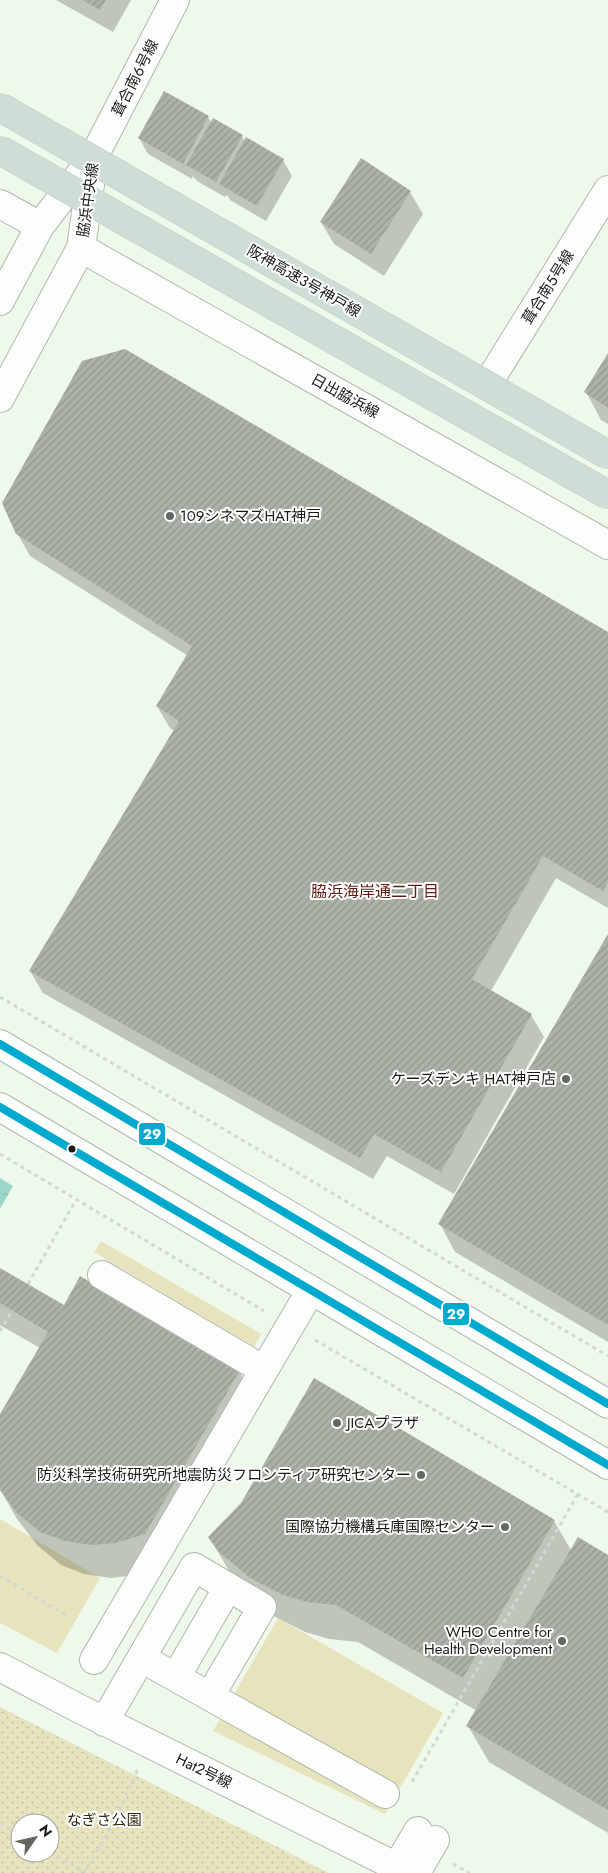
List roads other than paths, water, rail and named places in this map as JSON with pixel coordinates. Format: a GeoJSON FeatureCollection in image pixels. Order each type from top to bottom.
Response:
{"type":"FeatureCollection","features":[{"type":"Feature","properties":{"kind":"highway","name":"阪神高速3号神戸線"},"geometry":{"type":"LineString","coordinates":[[0,105],[608,455]]}},
{"type":"Feature","properties":{"kind":"highway"},"geometry":{"type":"LineString","coordinates":[[0,150],[608,495]]}},
{"type":"Feature","properties":{"kind":"street","name":"葺合南６号線"},"geometry":{"type":"LineString","coordinates":[[94,156],[175,0]]}},
{"type":"Feature","properties":{"kind":"street"},"geometry":{"type":"LineString","coordinates":[[0,105],[94,156],[608,450]]}},
{"type":"Feature","properties":{"kind":"street","name":"脇浜中央線"},"geometry":{"type":"LineString","coordinates":[[0,301],[40,226],[94,156]]}},
{"type":"Feature","properties":{"kind":"street","name":"脇浜中央線"},"geometry":{"type":"LineString","coordinates":[[0,398],[81,248],[94,156]]}},
{"type":"Feature","properties":{"kind":"street","name":"葺合南５号線"},"geometry":{"type":"LineString","coordinates":[[488,383],[606,197]]}},
{"type":"Feature","properties":{"kind":"street"},"geometry":{"type":"LineString","coordinates":[[0,204],[40,226]]}},
{"type":"Feature","properties":{"kind":"street","name":"日出脇浜線"},"geometry":{"type":"LineString","coordinates":[[81,248],[608,545]]}},
{"type":"Feature","properties":{"kind":"street"},"geometry":{"type":"LineString","coordinates":[[0,1044],[608,1404]]}},
{"type":"Feature","properties":{"kind":"street"},"geometry":{"type":"LineString","coordinates":[[0,1107],[608,1465]]}},
{"type":"Feature","properties":{"kind":"street"},"geometry":{"type":"LineString","coordinates":[[102,1275],[264,1370]]}},
{"type":"Feature","properties":{"kind":"street"},"geometry":{"type":"LineString","coordinates":[[94,1660],[311,1290]]}},
{"type":"Feature","properties":{"kind":"street"},"geometry":{"type":"LineString","coordinates":[[104,1722],[194,1567],[262,1607],[210,1696]]}},
{"type":"Feature","properties":{"kind":"street"},"geometry":{"type":"LineString","coordinates":[[176,1677],[228,1587]]}},
{"type":"Feature","properties":{"kind":"street"},"geometry":{"type":"LineString","coordinates":[[141,1658],[210,1696],[397,1790]]}},
{"type":"Feature","properties":{"kind":"street","name":"Hat2号線"},"geometry":{"type":"LineString","coordinates":[[0,1668],[104,1722],[407,1871]]}},
{"type":"Feature","properties":{"kind":"street"},"geometry":{"type":"LineString","coordinates":[[407,1871],[427,1836]]}},
{"type":"Feature","properties":{"kind":"water"},"geometry":{"type":"Polygon","coordinates":[[[0,1178],[13,1186],[0,1209],[0,1178]]]}},
{"type":"Feature","properties":{"kind":"place","name":"109シネマズHAT神戸"},"geometry":{"type":"Point","coordinates":[170,516]}},
{"type":"Feature","properties":{"kind":"place","name":"ケーズデンキ HAT神戸店"},"geometry":{"type":"Point","coordinates":[566,1079]}},
{"type":"Feature","properties":{"kind":"place","name":"JICAプラザ"},"geometry":{"type":"Point","coordinates":[337,1423]}},
{"type":"Feature","properties":{"kind":"place","name":"防災科学技術研究所地震防災フロンティア研究センター"},"geometry":{"type":"Point","coordinates":[421,1475]}},
{"type":"Feature","properties":{"kind":"place","name":"国際協力機構兵庫国際センター"},"geometry":{"type":"Point","coordinates":[505,1527]}},
{"type":"Feature","properties":{"kind":"place","name":"WHO Centre for Health Development"},"geometry":{"type":"Point","coordinates":[562,1641]}},
{"type":"Feature","properties":{"kind":"district","name":"脇浜海岸通二丁目"},"geometry":{"type":"Point","coordinates":[375,891]}},
{"type":"Feature","properties":{"kind":"park label","name":"なぎさ公園"},"geometry":{"type":"Point","coordinates":[104,1820]}}]}
